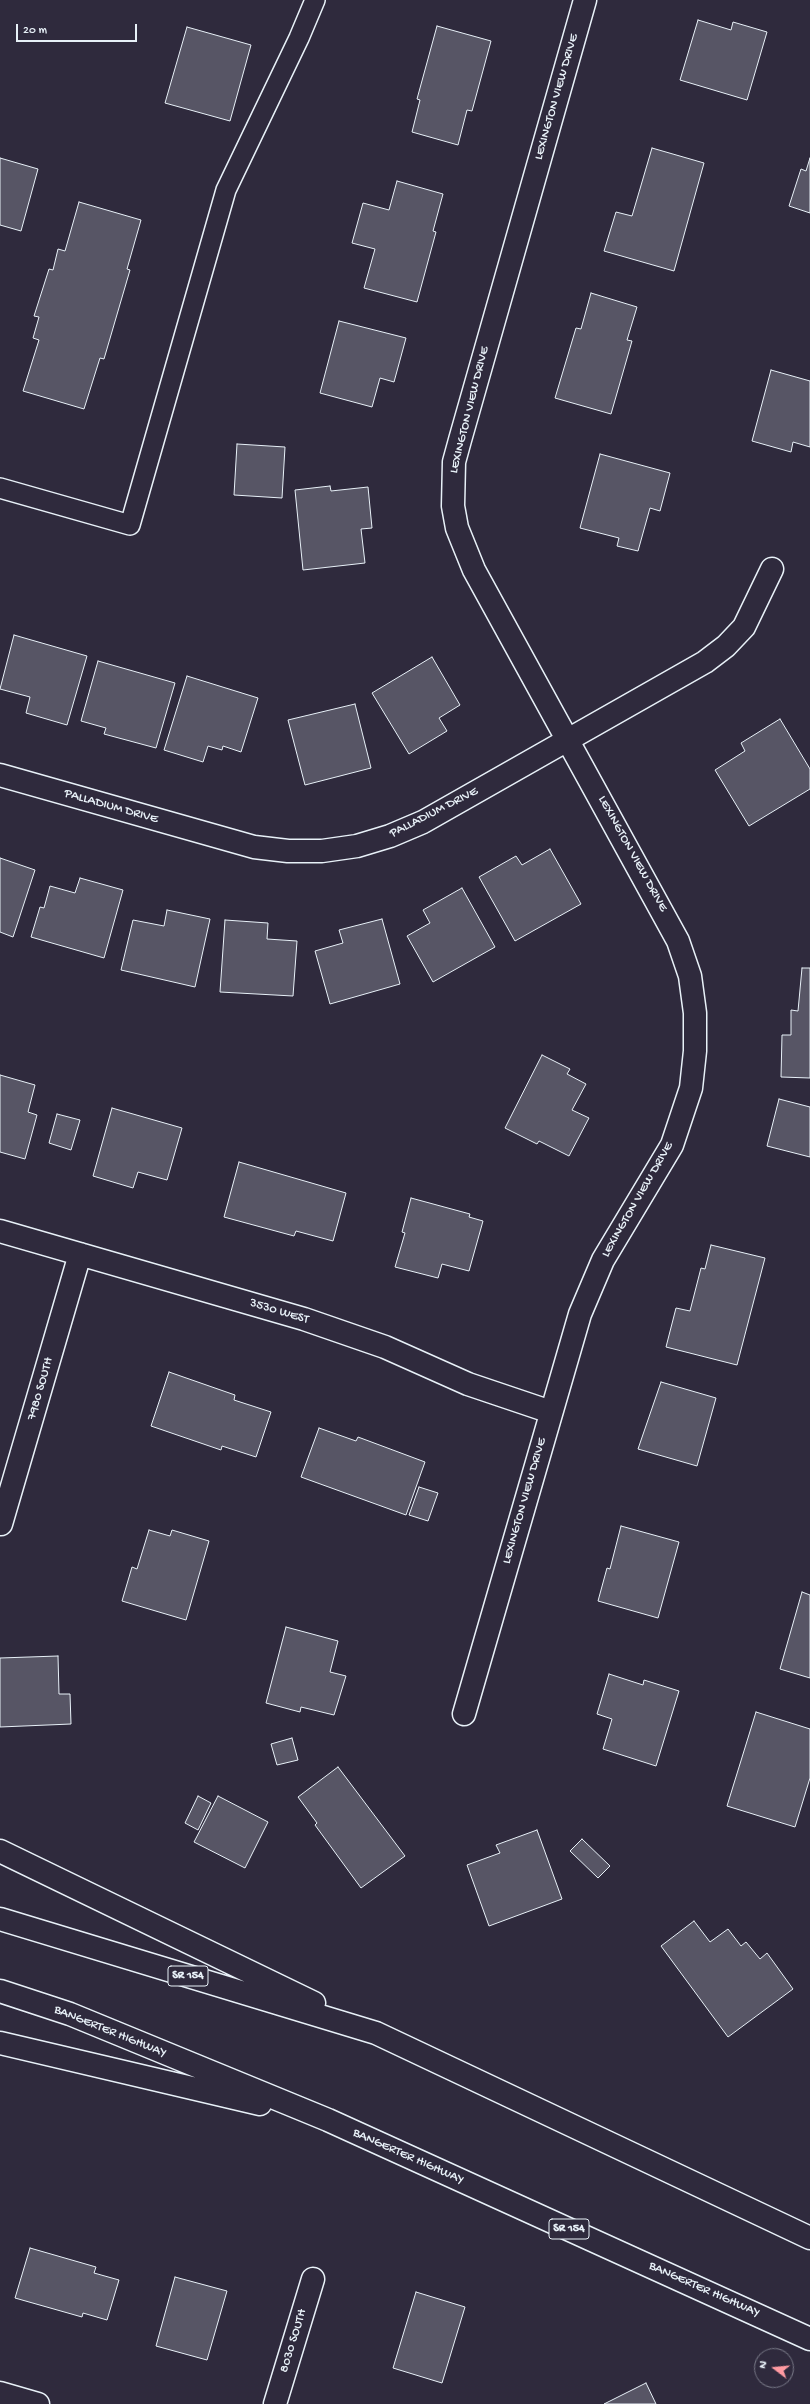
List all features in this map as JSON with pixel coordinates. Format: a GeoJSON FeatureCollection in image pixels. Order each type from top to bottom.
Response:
{"type":"FeatureCollection","features":[{"type":"Feature","properties":{"kind":"main road","name":"LEXINGTON VIEW DRIVE"},"geometry":{"type":"LineString","coordinates":[[464,1714],[580,1314],[603,1260],[672,1145],[691,1088],[696,1051],[695,1013],[690,976],[678,941],[464,550],[457,528],[452,484],[460,440],[585,0]]}},
{"type":"Feature","properties":{"kind":"main road","name":"PALLADIUM DRIVE"},"geometry":{"type":"LineString","coordinates":[[0,776],[254,847],[288,851],[322,851],[357,846],[390,836],[423,822],[705,662],[726,646],[744,627],[772,569]]}},
{"type":"Feature","properties":{"kind":"main road","name":"3530 WEST"},"geometry":{"type":"LineString","coordinates":[[0,1231],[304,1319],[385,1347],[468,1384],[551,1412]]}},
{"type":"Feature","properties":{"kind":"main road","name":"7980 SOUTH"},"geometry":{"type":"LineString","coordinates":[[1,1524],[80,1254]]}},
{"type":"Feature","properties":{"kind":"main road"},"geometry":{"type":"LineString","coordinates":[[0,1851],[376,2033]]}},
{"type":"Feature","properties":{"kind":"main road","name":"SR 154"},"geometry":{"type":"LineString","coordinates":[[0,1919],[376,2033],[810,2238]]}},
{"type":"Feature","properties":{"kind":"main road","name":"BANGERTER HIGHWAY"},"geometry":{"type":"LineString","coordinates":[[0,1991],[70,2014],[328,2120],[810,2339]]}},
{"type":"Feature","properties":{"kind":"main road"},"geometry":{"type":"LineString","coordinates":[[0,2042],[328,2120]]}},
{"type":"Feature","properties":{"kind":"main road","name":"8030 SOUTH"},"geometry":{"type":"LineString","coordinates":[[275,2404],[313,2279]]}},
{"type":"Feature","properties":{"kind":"main road"},"geometry":{"type":"LineString","coordinates":[[0,2393],[38,2404]]}},
{"type":"Feature","properties":{"kind":"lane"},"geometry":{"type":"LineString","coordinates":[[0,488],[130,525],[226,190],[302,31],[315,0]]}},
{"type":"Feature","properties":{"kind":"building"},"geometry":{"type":"Polygon","coordinates":[[[698,20],[731,30],[733,22],[767,32],[747,100],[680,80],[698,20]]]}},
{"type":"Feature","properties":{"kind":"building"},"geometry":{"type":"Polygon","coordinates":[[[437,26],[491,41],[472,111],[467,110],[458,145],[412,132],[420,100],[417,99],[437,26]]]}},
{"type":"Feature","properties":{"kind":"building"},"geometry":{"type":"Polygon","coordinates":[[[187,27],[251,45],[230,121],[165,103],[187,27]]]}},
{"type":"Feature","properties":{"kind":"building"},"geometry":{"type":"Polygon","coordinates":[[[652,148],[704,163],[674,271],[604,251],[616,212],[632,216],[652,148]]]}},
{"type":"Feature","properties":{"kind":"building"},"geometry":{"type":"Polygon","coordinates":[[[0,158],[38,169],[21,231],[0,225],[0,158]]]}},
{"type":"Feature","properties":{"kind":"building"},"geometry":{"type":"Polygon","coordinates":[[[810,158],[810,213],[789,206],[801,169],[806,171],[810,158]]]}},
{"type":"Feature","properties":{"kind":"building"},"geometry":{"type":"Polygon","coordinates":[[[397,181],[443,194],[433,231],[436,232],[417,302],[364,288],[375,249],[352,243],[363,203],[389,210],[397,181]]]}},
{"type":"Feature","properties":{"kind":"building"},"geometry":{"type":"Polygon","coordinates":[[[79,202],[141,220],[127,269],[130,270],[104,359],[100,358],[84,409],[23,391],[39,340],[33,338],[39,317],[34,316],[49,269],[53,270],[58,249],[65,251],[79,202]]]}},
{"type":"Feature","properties":{"kind":"building"},"geometry":{"type":"Polygon","coordinates":[[[591,293],[637,307],[627,340],[632,341],[611,414],[555,398],[576,328],[581,329],[591,293]]]}},
{"type":"Feature","properties":{"kind":"building"},"geometry":{"type":"Polygon","coordinates":[[[339,321],[406,338],[394,382],[380,378],[372,407],[320,393],[339,321]]]}},
{"type":"Feature","properties":{"kind":"building"},"geometry":{"type":"Polygon","coordinates":[[[771,370],[810,381],[810,447],[793,442],[791,452],[752,441],[771,370]]]}},
{"type":"Feature","properties":{"kind":"building"},"geometry":{"type":"Polygon","coordinates":[[[237,444],[285,447],[282,498],[234,495],[237,444]]]}},
{"type":"Feature","properties":{"kind":"building"},"geometry":{"type":"Polygon","coordinates":[[[600,454],[670,473],[660,511],[650,508],[638,551],[617,546],[619,538],[580,528],[600,454]]]}},
{"type":"Feature","properties":{"kind":"building"},"geometry":{"type":"Polygon","coordinates":[[[330,486],[331,491],[368,487],[372,528],[361,529],[365,563],[303,570],[295,490],[330,486]]]}},
{"type":"Feature","properties":{"kind":"building"},"geometry":{"type":"Polygon","coordinates":[[[14,635],[87,656],[67,725],[26,713],[30,697],[0,689],[14,635]]]}},
{"type":"Feature","properties":{"kind":"building"},"geometry":{"type":"Polygon","coordinates":[[[432,657],[460,705],[439,718],[447,731],[409,754],[372,693],[432,657]]]}},
{"type":"Feature","properties":{"kind":"building"},"geometry":{"type":"Polygon","coordinates":[[[98,661],[175,683],[156,748],[104,734],[106,728],[81,721],[98,661]]]}},
{"type":"Feature","properties":{"kind":"building"},"geometry":{"type":"Polygon","coordinates":[[[187,676],[258,698],[241,752],[223,746],[222,750],[208,746],[203,762],[164,750],[187,676]]]}},
{"type":"Feature","properties":{"kind":"building"},"geometry":{"type":"Polygon","coordinates":[[[355,704],[371,768],[305,785],[288,720],[355,704]]]}},
{"type":"Feature","properties":{"kind":"building"},"geometry":{"type":"Polygon","coordinates":[[[780,719],[810,769],[810,789],[749,826],[715,770],[745,751],[741,743],[780,719]]]}},
{"type":"Feature","properties":{"kind":"building"},"geometry":{"type":"Polygon","coordinates":[[[550,849],[581,904],[515,941],[479,877],[516,856],[522,865],[550,849]]]}},
{"type":"Feature","properties":{"kind":"building"},"geometry":{"type":"Polygon","coordinates":[[[0,858],[35,870],[13,937],[0,932],[0,858]]]}},
{"type":"Feature","properties":{"kind":"building"},"geometry":{"type":"Polygon","coordinates":[[[80,878],[123,890],[104,958],[31,937],[40,907],[44,908],[50,886],[75,893],[80,878]]]}},
{"type":"Feature","properties":{"kind":"building"},"geometry":{"type":"Polygon","coordinates":[[[462,888],[495,947],[433,982],[407,936],[430,923],[423,910],[462,888]]]}},
{"type":"Feature","properties":{"kind":"building"},"geometry":{"type":"Polygon","coordinates":[[[167,910],[210,919],[195,987],[121,970],[133,920],[164,926],[167,910]]]}},
{"type":"Feature","properties":{"kind":"building"},"geometry":{"type":"Polygon","coordinates":[[[382,919],[400,984],[330,1004],[315,951],[343,943],[339,930],[382,919]]]}},
{"type":"Feature","properties":{"kind":"building"},"geometry":{"type":"Polygon","coordinates":[[[225,920],[268,923],[267,939],[297,941],[293,996],[220,992],[225,920]]]}},
{"type":"Feature","properties":{"kind":"building"},"geometry":{"type":"Polygon","coordinates":[[[802,968],[810,968],[810,1078],[781,1077],[782,1035],[791,1035],[791,1010],[798,1011],[802,968]]]}},
{"type":"Feature","properties":{"kind":"building"},"geometry":{"type":"Polygon","coordinates":[[[542,1055],[570,1069],[567,1074],[586,1084],[572,1110],[589,1118],[569,1156],[539,1141],[537,1144],[505,1128],[542,1055]]]}},
{"type":"Feature","properties":{"kind":"building"},"geometry":{"type":"Polygon","coordinates":[[[0,1075],[35,1085],[28,1112],[37,1115],[25,1159],[0,1152],[0,1075]]]}},
{"type":"Feature","properties":{"kind":"building"},"geometry":{"type":"Polygon","coordinates":[[[779,1099],[810,1107],[810,1157],[767,1146],[779,1099]]]}},
{"type":"Feature","properties":{"kind":"building"},"geometry":{"type":"Polygon","coordinates":[[[112,1108],[182,1128],[167,1180],[138,1172],[133,1188],[93,1176],[112,1108]]]}},
{"type":"Feature","properties":{"kind":"building"},"geometry":{"type":"Polygon","coordinates":[[[57,1114],[80,1120],[71,1150],[49,1143],[57,1114]]]}},
{"type":"Feature","properties":{"kind":"building"},"geometry":{"type":"Polygon","coordinates":[[[239,1162],[346,1193],[333,1241],[296,1231],[294,1236],[224,1217],[239,1162]]]}},
{"type":"Feature","properties":{"kind":"building"},"geometry":{"type":"Polygon","coordinates":[[[411,1198],[470,1214],[469,1217],[483,1221],[469,1271],[442,1264],[438,1278],[395,1267],[405,1233],[402,1232],[411,1198]]]}},
{"type":"Feature","properties":{"kind":"building"},"geometry":{"type":"Polygon","coordinates":[[[711,1245],[765,1258],[737,1365],[666,1347],[676,1308],[690,1311],[701,1268],[705,1269],[711,1245]]]}},
{"type":"Feature","properties":{"kind":"building"},"geometry":{"type":"Polygon","coordinates":[[[169,1372],[235,1395],[234,1400],[271,1412],[256,1457],[222,1446],[221,1450],[151,1426],[169,1372]]]}},
{"type":"Feature","properties":{"kind":"building"},"geometry":{"type":"Polygon","coordinates":[[[661,1382],[716,1398],[697,1466],[638,1449],[661,1382]]]}},
{"type":"Feature","properties":{"kind":"building"},"geometry":{"type":"Polygon","coordinates":[[[319,1428],[356,1441],[358,1437],[425,1462],[406,1515],[301,1477],[319,1428]]]}},
{"type":"Feature","properties":{"kind":"building"},"geometry":{"type":"Polygon","coordinates":[[[419,1487],[438,1493],[428,1521],[409,1515],[419,1487]]]}},
{"type":"Feature","properties":{"kind":"building"},"geometry":{"type":"Polygon","coordinates":[[[621,1526],[679,1542],[658,1618],[598,1601],[607,1568],[610,1569],[621,1526]]]}},
{"type":"Feature","properties":{"kind":"building"},"geometry":{"type":"Polygon","coordinates":[[[149,1530],[170,1536],[172,1530],[209,1541],[186,1620],[122,1601],[132,1567],[137,1569],[149,1530]]]}},
{"type":"Feature","properties":{"kind":"building"},"geometry":{"type":"Polygon","coordinates":[[[802,1592],[810,1595],[810,1678],[780,1669],[802,1592]]]}},
{"type":"Feature","properties":{"kind":"building"},"geometry":{"type":"Polygon","coordinates":[[[286,1627],[338,1641],[330,1672],[346,1676],[334,1715],[301,1707],[300,1712],[266,1703],[286,1627]]]}},
{"type":"Feature","properties":{"kind":"building"},"geometry":{"type":"Polygon","coordinates":[[[58,1656],[59,1694],[70,1694],[71,1724],[0,1727],[0,1658],[58,1656]]]}},
{"type":"Feature","properties":{"kind":"building"},"geometry":{"type":"Polygon","coordinates":[[[609,1674],[643,1685],[644,1680],[679,1691],[656,1766],[603,1749],[612,1719],[597,1714],[609,1674]]]}},
{"type":"Feature","properties":{"kind":"building"},"geometry":{"type":"Polygon","coordinates":[[[756,1712],[810,1729],[810,1778],[795,1827],[727,1806],[756,1712]]]}},
{"type":"Feature","properties":{"kind":"building"},"geometry":{"type":"Polygon","coordinates":[[[292,1738],[298,1760],[277,1765],[271,1744],[292,1738]]]}},
{"type":"Feature","properties":{"kind":"building"},"geometry":{"type":"Polygon","coordinates":[[[338,1767],[405,1856],[361,1888],[315,1825],[317,1823],[298,1797],[338,1767]]]}},
{"type":"Feature","properties":{"kind":"building"},"geometry":{"type":"Polygon","coordinates":[[[198,1796],[211,1803],[198,1830],[185,1823],[198,1796]]]}},
{"type":"Feature","properties":{"kind":"building"},"geometry":{"type":"Polygon","coordinates":[[[218,1796],[268,1822],[245,1868],[194,1842],[218,1796]]]}},
{"type":"Feature","properties":{"kind":"building"},"geometry":{"type":"Polygon","coordinates":[[[537,1830],[562,1899],[489,1926],[467,1865],[500,1853],[496,1845],[537,1830]]]}},
{"type":"Feature","properties":{"kind":"building"},"geometry":{"type":"Polygon","coordinates":[[[582,1839],[610,1866],[598,1878],[570,1851],[582,1839]]]}},
{"type":"Feature","properties":{"kind":"building"},"geometry":{"type":"Polygon","coordinates":[[[694,1921],[710,1942],[728,1929],[741,1946],[746,1942],[760,1959],[767,1953],[793,1989],[728,2037],[661,1946],[694,1921]]]}},
{"type":"Feature","properties":{"kind":"building"},"geometry":{"type":"Polygon","coordinates":[[[30,2248],[96,2267],[94,2273],[119,2280],[107,2320],[83,2313],[82,2317],[15,2298],[30,2248]]]}},
{"type":"Feature","properties":{"kind":"building"},"geometry":{"type":"Polygon","coordinates":[[[175,2277],[227,2291],[207,2360],[156,2346],[175,2277]]]}},
{"type":"Feature","properties":{"kind":"building"},"geometry":{"type":"Polygon","coordinates":[[[416,2292],[465,2307],[442,2383],[393,2368],[416,2292]]]}},
{"type":"Feature","properties":{"kind":"building"},"geometry":{"type":"Polygon","coordinates":[[[646,2383],[656,2404],[604,2404],[646,2383]]]}}]}
